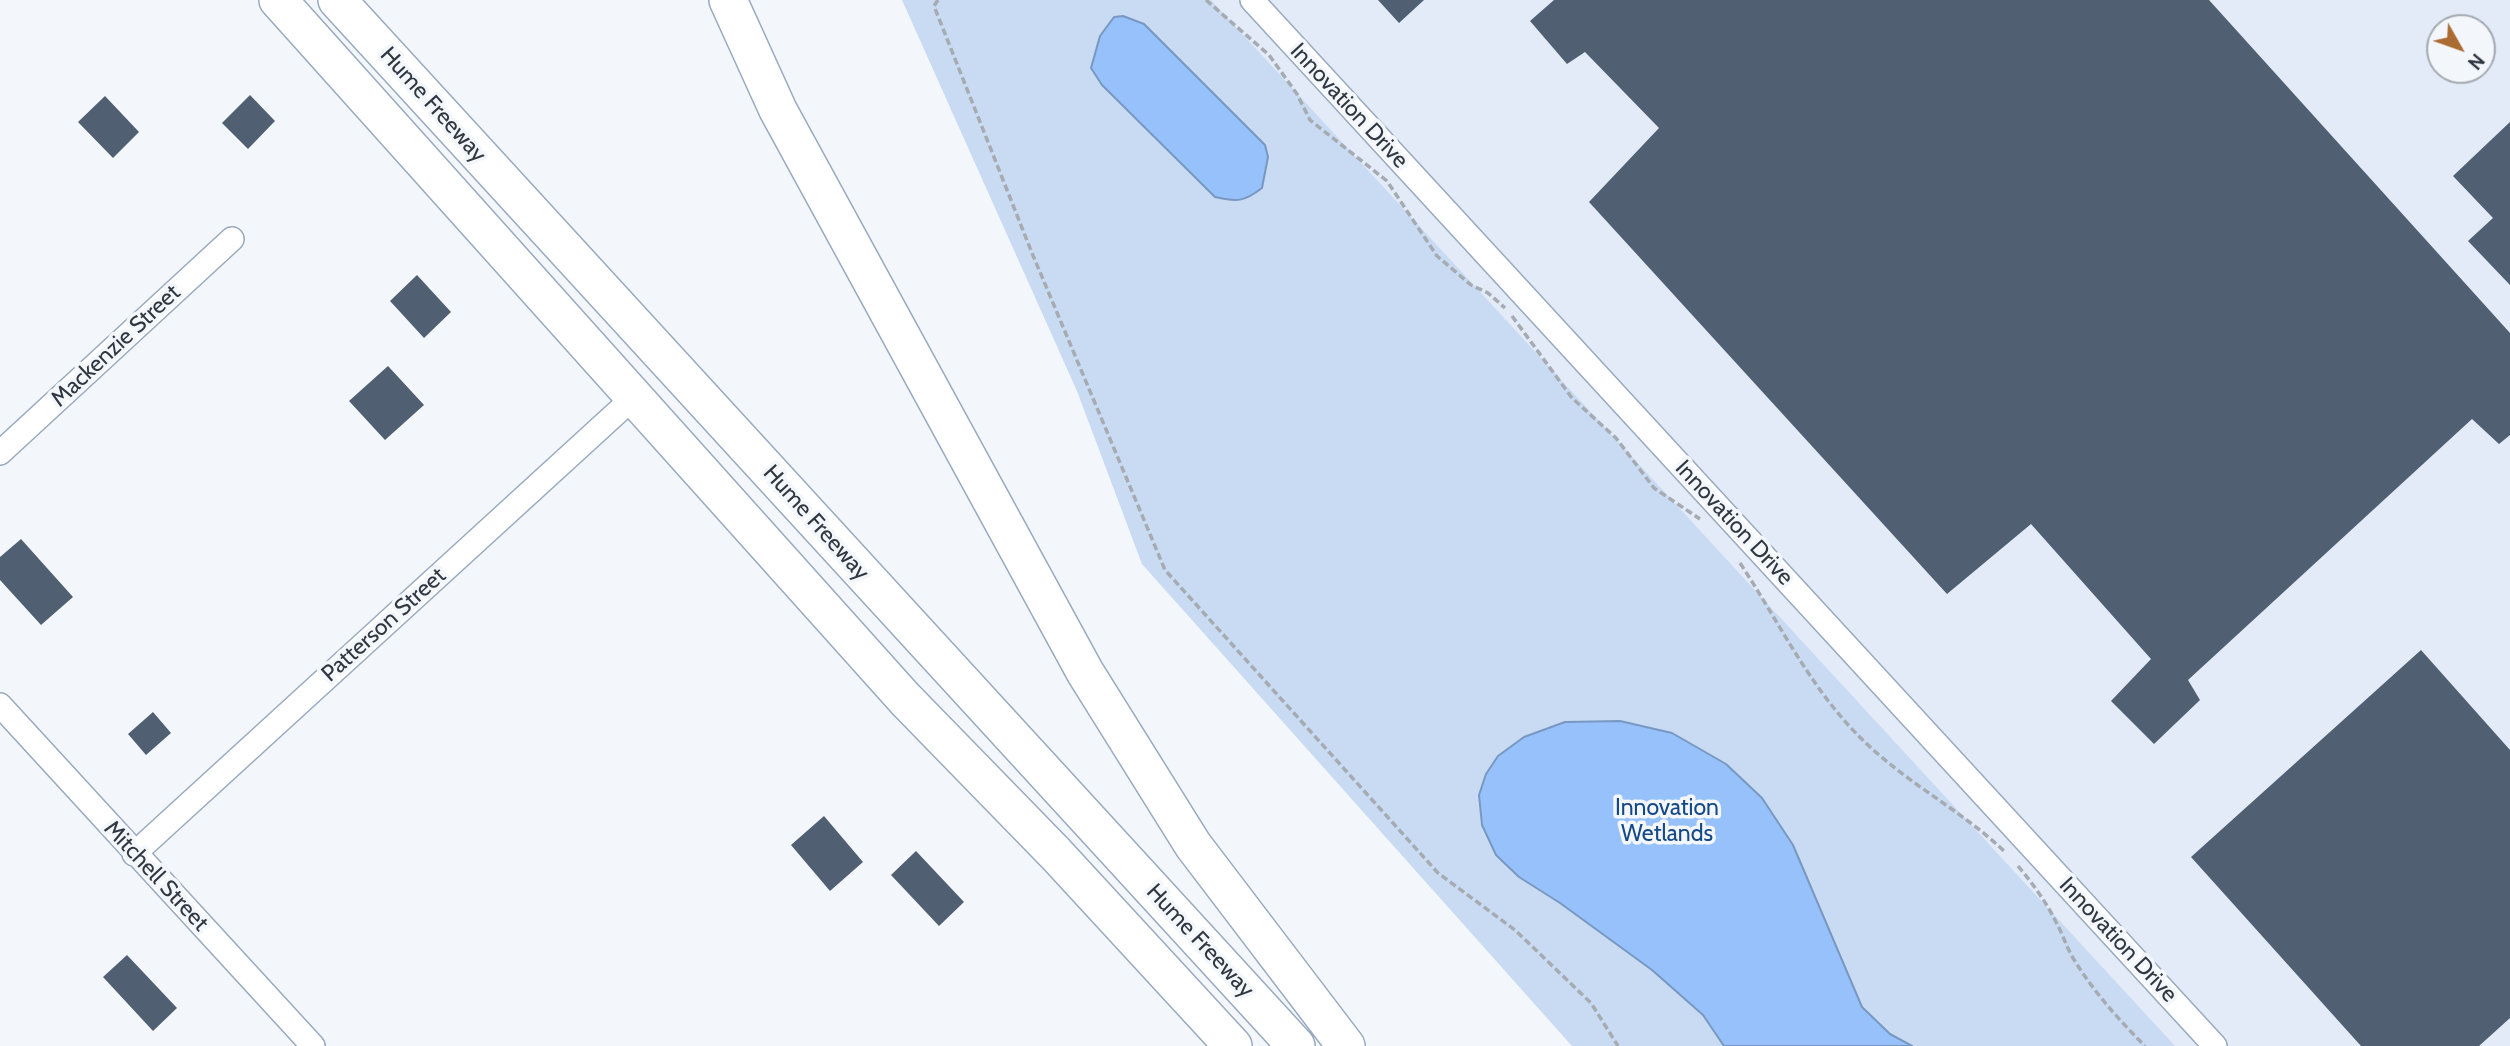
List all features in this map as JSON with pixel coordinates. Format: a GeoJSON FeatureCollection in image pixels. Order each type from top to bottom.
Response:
{"type":"FeatureCollection","features":[{"type":"Feature","properties":{"kind":"highway"},"geometry":{"type":"LineString","coordinates":[[258,0],[362,93]]}},
{"type":"Feature","properties":{"kind":"highway","name":"Hume Freeway"},"geometry":{"type":"LineString","coordinates":[[278,0],[905,699],[1056,854],[1233,1046]]}},
{"type":"Feature","properties":{"kind":"highway","name":"Hume Freeway"},"geometry":{"type":"LineString","coordinates":[[337,0],[1296,1046]]}},
{"type":"Feature","properties":{"kind":"highway"},"geometry":{"type":"LineString","coordinates":[[701,0],[778,110]]}},
{"type":"Feature","properties":{"kind":"highway"},"geometry":{"type":"LineString","coordinates":[[728,0],[778,110],[1085,672],[1193,845],[1346,1046]]}},
{"type":"Feature","properties":{"kind":"street","name":"Innovation Drive"},"geometry":{"type":"LineString","coordinates":[[1252,0],[2215,1046]]}},
{"type":"Feature","properties":{"kind":"street","name":"Mackenzie Street"},"geometry":{"type":"LineString","coordinates":[[0,453],[232,239]]}},
{"type":"Feature","properties":{"kind":"street","name":"Patterson Street"},"geometry":{"type":"LineString","coordinates":[[134,854],[634,397]]}},
{"type":"Feature","properties":{"kind":"street","name":"Mitchell Street"},"geometry":{"type":"LineString","coordinates":[[0,705],[313,1046]]}},
{"type":"Feature","properties":{"kind":"path"},"geometry":{"type":"LineString","coordinates":[[938,0],[934,6],[948,43],[1165,570],[1438,873],[1515,930],[1591,1003],[1618,1046]]}},
{"type":"Feature","properties":{"kind":"path"},"geometry":{"type":"LineString","coordinates":[[1206,0],[1269,55],[1297,94],[1310,120],[1387,181],[1437,257],[1471,285],[1488,293],[1509,312],[1572,398],[1616,438],[1654,488],[1706,523]]}},
{"type":"Feature","properties":{"kind":"path"},"geometry":{"type":"LineString","coordinates":[[1734,554],[1811,681],[1838,714],[1878,754],[1989,836],[2014,860],[2037,890],[2073,957],[2096,992],[2145,1046]]}},
{"type":"Feature","properties":{"kind":"shaded area"},"geometry":{"type":"Polygon","coordinates":[[[902,0],[2510,0],[2510,1046],[1572,1046],[1142,564],[1077,391],[902,0]]]}},
{"type":"Feature","properties":{"kind":"green space","name":"Innovation Wetlands"},"geometry":{"type":"Polygon","coordinates":[[[902,0],[1211,0],[2175,1046],[1572,1046],[1142,564],[1077,391],[902,0]]]}},
{"type":"Feature","properties":{"kind":"water"},"geometry":{"type":"Polygon","coordinates":[[[1123,16],[1144,24],[1265,145],[1268,157],[1262,188],[1240,200],[1215,197],[1102,85],[1091,68],[1100,36],[1114,17],[1123,16]]]}},
{"type":"Feature","properties":{"kind":"water"},"geometry":{"type":"Polygon","coordinates":[[[1620,721],[1672,733],[1726,764],[1762,798],[1793,845],[1862,1007],[1890,1034],[1912,1046],[1724,1046],[1703,1015],[1652,970],[1560,903],[1519,877],[1496,855],[1482,825],[1479,795],[1486,774],[1498,756],[1524,737],[1565,722],[1620,721]]]}},
{"type":"Feature","properties":{"kind":"building"},"geometry":{"type":"Polygon","coordinates":[[[1378,0],[1424,0],[1399,23],[1378,0]]]}},
{"type":"Feature","properties":{"kind":"building"},"geometry":{"type":"Polygon","coordinates":[[[1554,0],[2209,0],[2510,333],[2510,435],[2499,444],[2472,419],[2188,680],[2200,700],[2154,744],[2111,701],[2151,659],[2031,524],[1947,594],[1589,202],[1659,128],[1585,52],[1567,64],[1530,21],[1554,0]]]}},
{"type":"Feature","properties":{"kind":"building"},"geometry":{"type":"Polygon","coordinates":[[[250,95],[275,121],[248,149],[222,123],[250,95]]]}},
{"type":"Feature","properties":{"kind":"building"},"geometry":{"type":"Polygon","coordinates":[[[105,96],[139,132],[113,158],[78,122],[105,96]]]}},
{"type":"Feature","properties":{"kind":"building"},"geometry":{"type":"Polygon","coordinates":[[[2510,122],[2510,285],[2468,241],[2493,218],[2453,176],[2510,122]]]}},
{"type":"Feature","properties":{"kind":"building"},"geometry":{"type":"Polygon","coordinates":[[[417,275],[451,312],[424,338],[390,301],[417,275]]]}},
{"type":"Feature","properties":{"kind":"building"},"geometry":{"type":"Polygon","coordinates":[[[388,366],[424,405],[385,440],[349,401],[388,366]]]}},
{"type":"Feature","properties":{"kind":"building"},"geometry":{"type":"Polygon","coordinates":[[[21,539],[73,597],[41,625],[0,580],[0,557],[21,539]]]}},
{"type":"Feature","properties":{"kind":"building"},"geometry":{"type":"Polygon","coordinates":[[[2421,650],[2510,750],[2510,1018],[2479,1046],[2361,1046],[2191,857],[2421,650]]]}},
{"type":"Feature","properties":{"kind":"building"},"geometry":{"type":"Polygon","coordinates":[[[153,712],[171,733],[146,755],[128,734],[153,712]]]}},
{"type":"Feature","properties":{"kind":"building"},"geometry":{"type":"Polygon","coordinates":[[[824,816],[863,862],[830,891],[791,845],[824,816]]]}},
{"type":"Feature","properties":{"kind":"building"},"geometry":{"type":"Polygon","coordinates":[[[916,851],[964,902],[939,926],[891,875],[916,851]]]}},
{"type":"Feature","properties":{"kind":"building"},"geometry":{"type":"Polygon","coordinates":[[[127,955],[177,1008],[153,1031],[103,977],[127,955]]]}}]}
